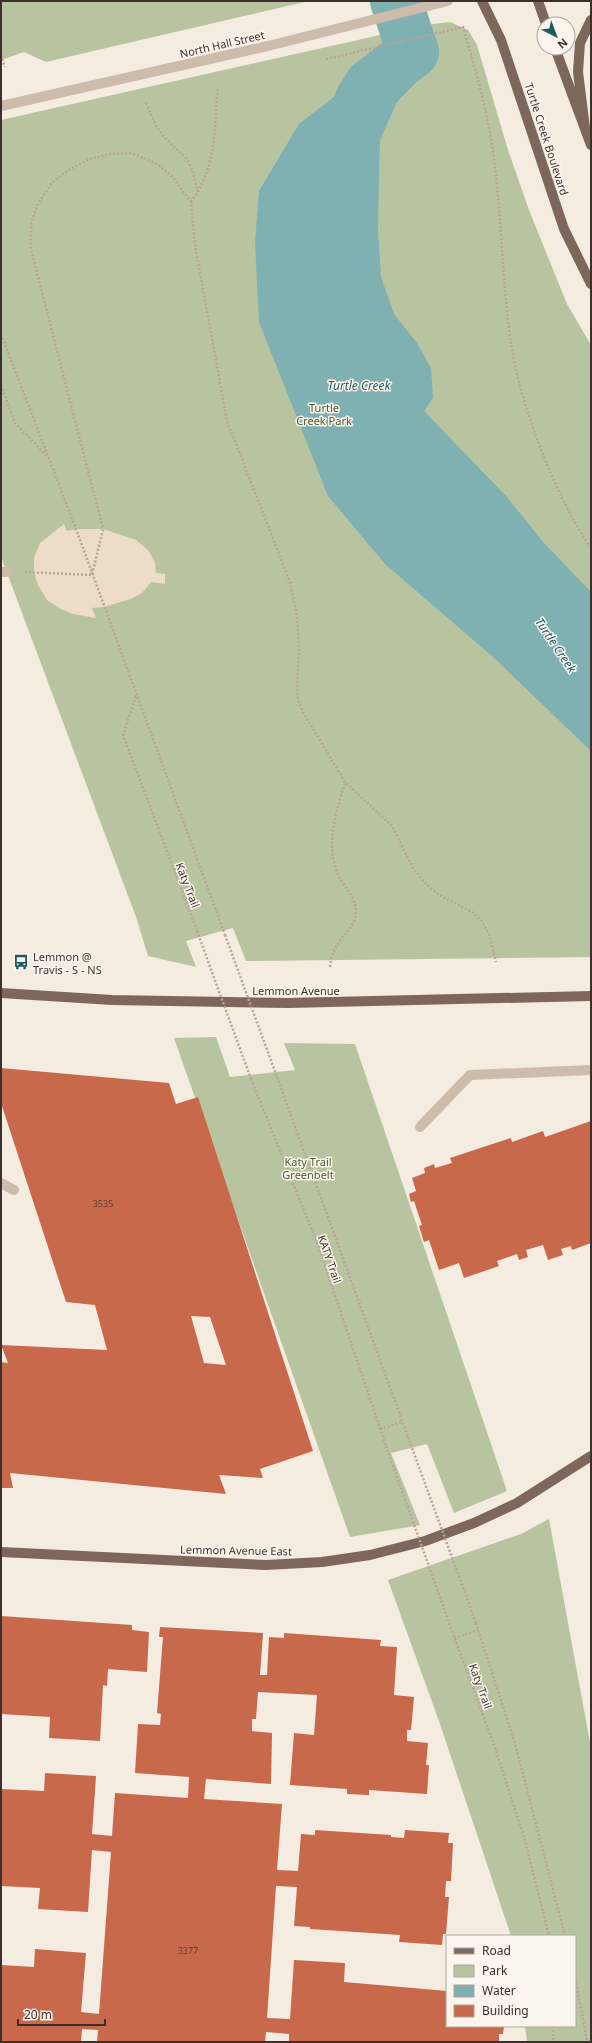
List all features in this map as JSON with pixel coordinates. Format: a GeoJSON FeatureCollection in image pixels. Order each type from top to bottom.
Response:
{"type":"FeatureCollection","features":[{"type":"Feature","properties":{"kind":"main road","name":"Turtle Creek Boulevard"},"geometry":{"type":"LineString","coordinates":[[482,1],[501,40],[564,229],[591,284]]}},
{"type":"Feature","properties":{"kind":"main road"},"geometry":{"type":"LineString","coordinates":[[538,1],[543,16]]}},
{"type":"Feature","properties":{"kind":"main road"},"geometry":{"type":"LineString","coordinates":[[585,128],[578,72],[580,43],[591,20]]}},
{"type":"Feature","properties":{"kind":"main road"},"geometry":{"type":"LineString","coordinates":[[558,56],[591,145]]}},
{"type":"Feature","properties":{"kind":"main road","name":"Lemmon Avenue"},"geometry":{"type":"LineString","coordinates":[[1,993],[112,1000],[288,1003],[591,996]]}},
{"type":"Feature","properties":{"kind":"main road","name":"Lemmon Avenue East"},"geometry":{"type":"LineString","coordinates":[[1,1552],[266,1565],[322,1562],[370,1555],[425,1541],[474,1523],[517,1503],[591,1456]]}},
{"type":"Feature","properties":{"kind":"street","name":"North Hall Street"},"geometry":{"type":"LineString","coordinates":[[1,106],[268,46],[448,1]]}},
{"type":"Feature","properties":{"kind":"street"},"geometry":{"type":"LineString","coordinates":[[420,1127],[470,1075],[591,1070]]}},
{"type":"Feature","properties":{"kind":"street"},"geometry":{"type":"LineString","coordinates":[[1,1183],[14,1190]]}},
{"type":"Feature","properties":{"kind":"path"},"geometry":{"type":"LineString","coordinates":[[326,59],[463,27],[479,80],[491,138],[497,184],[502,255],[511,343],[518,377],[527,409],[548,464],[576,524],[591,548]]}},
{"type":"Feature","properties":{"kind":"path"},"geometry":{"type":"LineString","coordinates":[[1,55],[5,67]]}},
{"type":"Feature","properties":{"kind":"path"},"geometry":{"type":"LineString","coordinates":[[191,202],[198,192],[210,166],[218,87]]}},
{"type":"Feature","properties":{"kind":"path"},"geometry":{"type":"LineString","coordinates":[[146,103],[156,126],[166,139],[187,159],[192,169],[198,192]]}},
{"type":"Feature","properties":{"kind":"path"},"geometry":{"type":"LineString","coordinates":[[92,575],[103,529],[31,250],[31,225],[37,206],[50,184],[68,170],[90,159],[111,154],[131,153],[154,162],[172,176],[191,202],[195,245],[227,421],[290,582],[297,615],[299,651],[297,685],[298,700],[345,782],[392,826],[405,854],[426,884],[440,895],[472,912],[482,921],[489,934],[496,962]]}},
{"type":"Feature","properties":{"kind":"path"},"geometry":{"type":"LineString","coordinates":[[1,334],[50,459],[476,1623],[516,1747],[565,1935]]}},
{"type":"Feature","properties":{"kind":"path"},"geometry":{"type":"LineString","coordinates":[[1,386],[15,423],[50,459]]}},
{"type":"Feature","properties":{"kind":"path"},"geometry":{"type":"LineString","coordinates":[[4,572],[92,575]]}},
{"type":"Feature","properties":{"kind":"path","name":"Katy Trail"},"geometry":{"type":"LineString","coordinates":[[136,695],[123,735],[251,1079]]}},
{"type":"Feature","properties":{"kind":"path"},"geometry":{"type":"LineString","coordinates":[[330,967],[331,956],[336,946],[349,931],[356,914],[355,904],[338,875],[332,852],[332,828],[345,782]]}},
{"type":"Feature","properties":{"kind":"path","name":"KATY Trail"},"geometry":{"type":"LineString","coordinates":[[251,1079],[318,1245],[386,1446]]}},
{"type":"Feature","properties":{"kind":"path"},"geometry":{"type":"LineString","coordinates":[[380,1430],[402,1422]]}},
{"type":"Feature","properties":{"kind":"path","name":"Katy Trail"},"geometry":{"type":"LineString","coordinates":[[386,1446],[454,1638],[494,1745],[524,1837],[549,1935]]}},
{"type":"Feature","properties":{"kind":"path"},"geometry":{"type":"LineString","coordinates":[[454,1638],[478,1630]]}},
{"type":"Feature","properties":{"kind":"path"},"geometry":{"type":"LineString","coordinates":[[576,1980],[587,2042]]}},
{"type":"Feature","properties":{"kind":"path"},"geometry":{"type":"LineString","coordinates":[[553,2027],[553,2042]]}},
{"type":"Feature","properties":{"kind":"green space"},"geometry":{"type":"Polygon","coordinates":[[[1,1],[309,1],[46,62],[24,52],[1,60],[1,1]]]}},
{"type":"Feature","properties":{"kind":"green space","name":"Turtle Creek Park"},"geometry":{"type":"Polygon","coordinates":[[[450,22],[468,30],[477,45],[508,150],[529,210],[567,304],[591,345],[591,957],[246,961],[233,928],[186,941],[196,967],[148,956],[136,917],[1,557],[1,120],[425,25],[450,22]]]}},
{"type":"Feature","properties":{"kind":"green space","name":"Katy Trail Greenbelt"},"geometry":{"type":"Polygon","coordinates":[[[216,1037],[230,1077],[295,1070],[284,1043],[355,1044],[507,1491],[454,1513],[427,1444],[391,1453],[420,1525],[350,1537],[174,1038],[216,1037]]]}},
{"type":"Feature","properties":{"kind":"green space"},"geometry":{"type":"Polygon","coordinates":[[[549,1519],[591,1748],[591,2042],[527,2042],[525,2027],[576,2027],[576,1935],[511,1935],[440,1724],[388,1580],[521,1534],[549,1519]]]}},
{"type":"Feature","properties":{"kind":"shaded area"},"geometry":{"type":"Polygon","coordinates":[[[64,524],[67,531],[76,529],[103,529],[136,540],[148,550],[155,562],[156,573],[165,574],[165,584],[151,582],[142,593],[131,599],[104,607],[92,608],[96,618],[73,614],[61,609],[47,600],[38,585],[34,573],[34,558],[40,543],[64,524]]]}},
{"type":"Feature","properties":{"kind":"water","name":"Turtle Creek"},"geometry":{"type":"Polygon","coordinates":[[[436,43],[427,71],[397,102],[380,140],[378,231],[381,277],[394,314],[417,343],[431,368],[433,398],[424,411],[505,495],[545,544],[591,592],[591,751],[493,657],[385,564],[328,496],[259,322],[255,242],[259,191],[299,124],[349,85],[413,52],[436,43]]]}},
{"type":"Feature","properties":{"kind":"building"},"geometry":{"type":"Polygon","coordinates":[[[1,1068],[169,1083],[176,1104],[198,1097],[313,1451],[260,1469],[263,1478],[219,1475],[226,1494],[10,1473],[13,1488],[1,1488],[1,1362],[8,1363],[1,1345],[107,1350],[95,1305],[66,1302],[1,1103],[1,1068]],[[191,1316],[204,1363],[226,1365],[210,1317],[191,1316]]]}},
{"type":"Feature","properties":{"kind":"building"},"geometry":{"type":"Polygon","coordinates":[[[591,1121],[591,1243],[572,1250],[571,1246],[561,1249],[563,1255],[548,1260],[543,1245],[526,1250],[528,1257],[519,1260],[517,1254],[497,1261],[499,1266],[464,1278],[459,1263],[439,1270],[429,1240],[424,1242],[419,1226],[422,1225],[414,1201],[411,1202],[409,1194],[416,1191],[412,1178],[425,1173],[424,1168],[434,1164],[435,1168],[452,1163],[450,1158],[511,1138],[512,1142],[543,1131],[545,1137],[591,1121]]]}},
{"type":"Feature","properties":{"kind":"building"},"geometry":{"type":"Polygon","coordinates":[[[1,1616],[132,1625],[132,1630],[149,1632],[147,1672],[108,1669],[107,1686],[103,1685],[100,1741],[49,1738],[50,1717],[1,1714],[1,1616]]]}},
{"type":"Feature","properties":{"kind":"building"},"geometry":{"type":"Polygon","coordinates":[[[160,1627],[263,1633],[260,1675],[267,1675],[269,1637],[284,1638],[284,1633],[381,1640],[380,1646],[397,1647],[394,1695],[414,1697],[411,1730],[407,1730],[407,1741],[428,1743],[426,1765],[429,1765],[427,1794],[369,1790],[369,1795],[347,1794],[347,1789],[290,1785],[294,1733],[314,1735],[317,1695],[258,1692],[256,1719],[252,1719],[252,1731],[272,1733],[271,1784],[206,1779],[204,1799],[282,1804],[277,1870],[298,1871],[301,1834],[315,1835],[315,1830],[391,1835],[391,1837],[404,1838],[405,1830],[449,1833],[448,1843],[453,1843],[451,1881],[446,1881],[445,1897],[449,1897],[446,1934],[443,1934],[442,1945],[399,1942],[400,1935],[310,1929],[310,1927],[294,1926],[297,1887],[276,1886],[267,2018],[290,2019],[294,1960],[345,1963],[344,1982],[446,1991],[446,2027],[504,2027],[503,2034],[499,2034],[499,2042],[289,2042],[289,2034],[266,2032],[265,2042],[97,2042],[98,2030],[82,2029],[81,2042],[1,2042],[1,1965],[34,1967],[35,1949],[86,1953],[81,2012],[99,2014],[111,1852],[92,1850],[88,1912],[38,1909],[40,1888],[1,1886],[1,1789],[44,1791],[45,1773],[96,1776],[92,1834],[112,1836],[115,1793],[188,1798],[189,1777],[135,1773],[138,1724],[160,1725],[161,1714],[157,1713],[163,1637],[159,1637],[160,1627]]]}},
{"type":"Feature","properties":{"kind":"waterway","name":"Turtle Creek"},"geometry":{"type":"LineString","coordinates":[[361,99],[370,85],[413,52],[396,1]]}},
{"type":"Feature","properties":{"kind":"place","name":"Lemmon @ Travis - S - NS"},"geometry":{"type":"Point","coordinates":[21,962]}}]}
